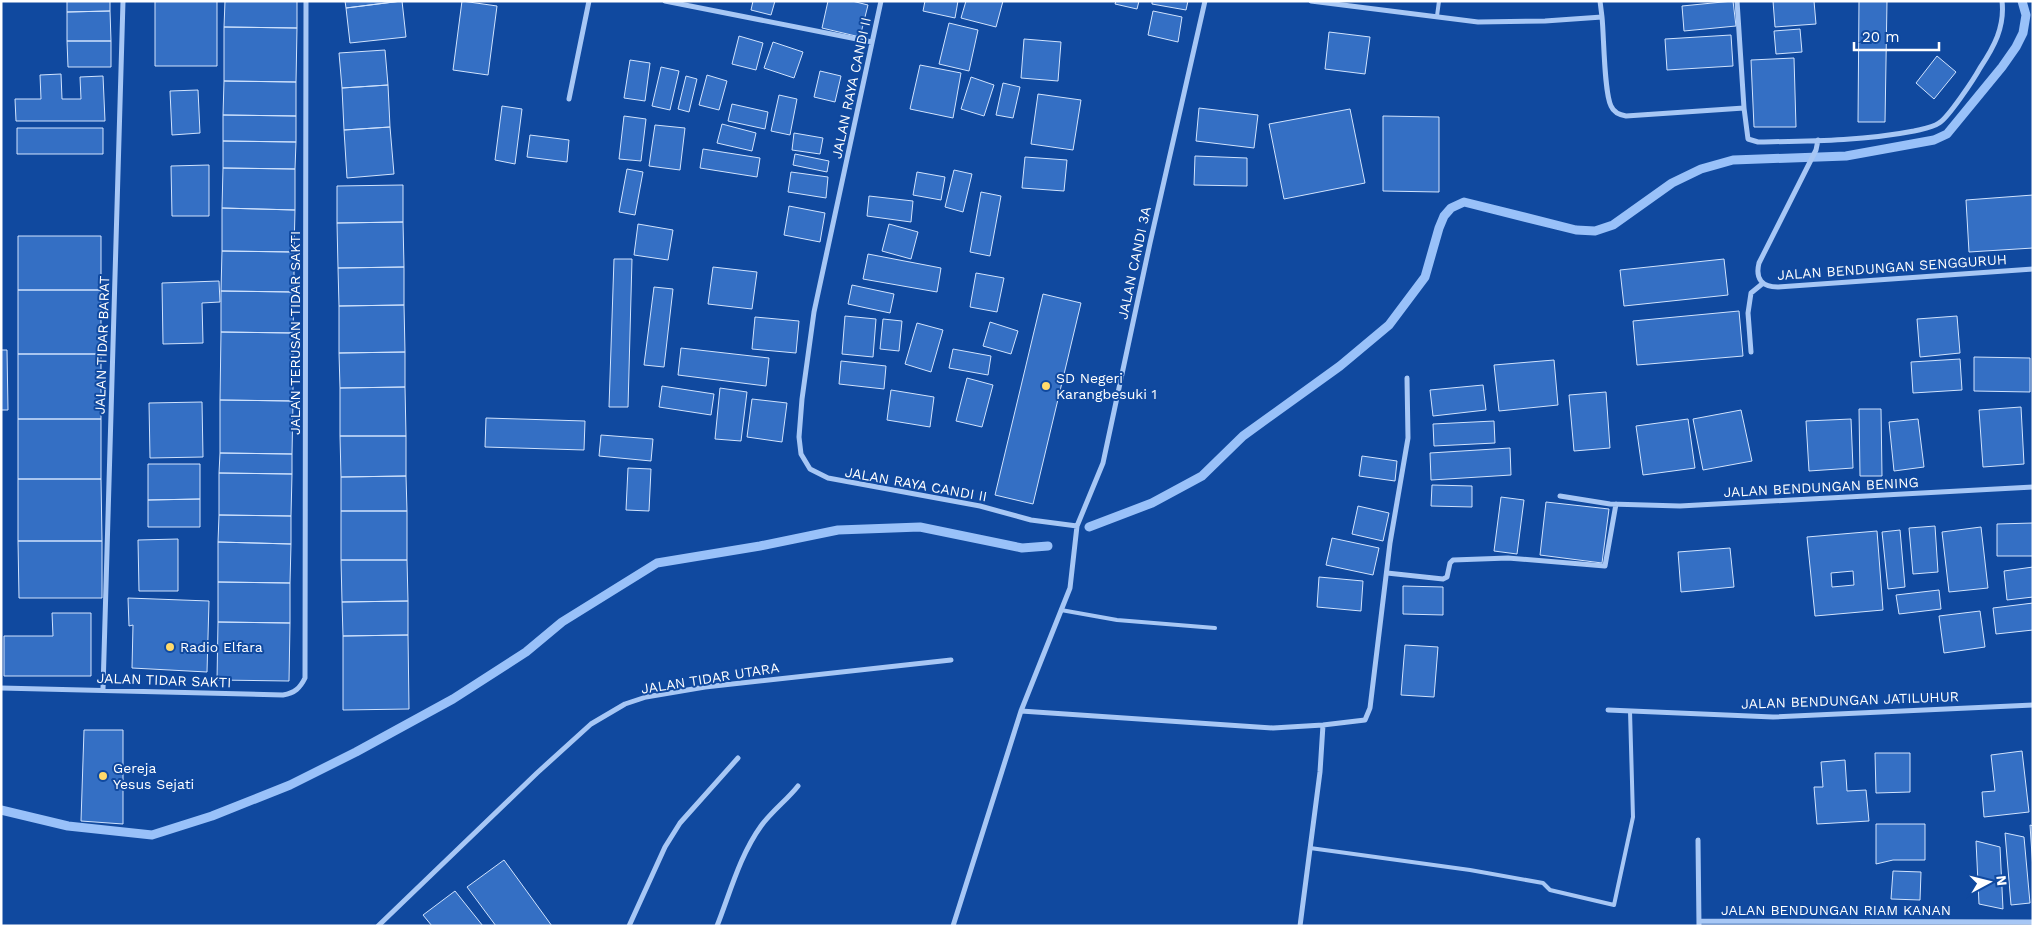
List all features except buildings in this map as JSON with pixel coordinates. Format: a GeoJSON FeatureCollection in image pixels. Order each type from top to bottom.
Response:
{"type":"FeatureCollection","features":[{"type":"Feature","properties":{"kind":"street","name":"JALAN TIDAR BARAT"},"geometry":{"type":"LineString","coordinates":[[103,690],[123,1]]}},
{"type":"Feature","properties":{"kind":"street","name":"JALAN TERUSAN TIDAR SAKTI"},"geometry":{"type":"LineString","coordinates":[[306,1],[306,666]]}},
{"type":"Feature","properties":{"kind":"street"},"geometry":{"type":"LineString","coordinates":[[569,99],[590,1]]}},
{"type":"Feature","properties":{"kind":"street"},"geometry":{"type":"LineString","coordinates":[[665,1],[872,42]]}},
{"type":"Feature","properties":{"kind":"street","name":"JALAN RAYA CANDI II"},"geometry":{"type":"LineString","coordinates":[[881,1],[814,312],[799,424],[802,454],[810,469],[818,474],[841,482],[980,506],[1031,520],[1077,526]]}},
{"type":"Feature","properties":{"kind":"street","name":"JALAN CANDI 3A"},"geometry":{"type":"LineString","coordinates":[[1077,526],[1103,464],[1150,243],[1205,1]]}},
{"type":"Feature","properties":{"kind":"street"},"geometry":{"type":"LineString","coordinates":[[1311,1],[1478,22],[1545,21],[1602,17]]}},
{"type":"Feature","properties":{"kind":"street"},"geometry":{"type":"LineString","coordinates":[[1600,1],[1608,97],[1614,111],[1626,116],[1744,108]]}},
{"type":"Feature","properties":{"kind":"street"},"geometry":{"type":"LineString","coordinates":[[1737,1],[1744,108],[1748,138],[1758,142],[1898,134],[1932,127],[1940,123],[1974,78],[1994,46],[2000,34],[2003,10],[2002,1]]}},
{"type":"Feature","properties":{"kind":"street","name":"JALAN BENDUNGAN SENGGURUH"},"geometry":{"type":"LineString","coordinates":[[1818,140],[1816,150],[1802,174],[1759,263],[1758,277],[1762,284],[1769,287],[1778,287],[2033,269]]}},
{"type":"Feature","properties":{"kind":"street"},"geometry":{"type":"LineString","coordinates":[[1752,352],[1748,312],[1751,293],[1762,284]]}},
{"type":"Feature","properties":{"kind":"street"},"geometry":{"type":"LineString","coordinates":[[1021,711],[1273,728],[1323,726],[1365,720],[1368,716],[1390,543],[1408,438],[1407,378]]}},
{"type":"Feature","properties":{"kind":"street","name":"JALAN BENDUNGAN BENING"},"geometry":{"type":"LineString","coordinates":[[1560,496],[1613,504],[1680,506],[2033,487]]}},
{"type":"Feature","properties":{"kind":"street"},"geometry":{"type":"LineString","coordinates":[[1387,573],[1444,579],[1447,577],[1450,563],[1454,560],[1484,558],[1604,566],[1613,504]]}},
{"type":"Feature","properties":{"kind":"street"},"geometry":{"type":"LineString","coordinates":[[953,926],[1021,711],[1070,588],[1077,526]]}},
{"type":"Feature","properties":{"kind":"street","name":"JALAN TIDAR UTARA"},"geometry":{"type":"LineString","coordinates":[[378,926],[585,730],[609,712],[625,704],[646,697],[705,687],[951,660]]}},
{"type":"Feature","properties":{"kind":"street","name":"JALAN TIDAR SAKTI"},"geometry":{"type":"LineString","coordinates":[[1,688],[283,695],[292,693],[301,687],[305,678],[306,666]]}},
{"type":"Feature","properties":{"kind":"street","name":"JALAN BENDUNGAN JATILUHUR"},"geometry":{"type":"LineString","coordinates":[[1608,710],[1772,716],[2033,705]]}},
{"type":"Feature","properties":{"kind":"street"},"geometry":{"type":"LineString","coordinates":[[1300,926],[1323,726]]}},
{"type":"Feature","properties":{"kind":"street"},"geometry":{"type":"LineString","coordinates":[[629,926],[665,847],[680,823],[738,758]]}},
{"type":"Feature","properties":{"kind":"street"},"geometry":{"type":"LineString","coordinates":[[716,926],[745,854],[761,825],[788,799],[798,786]]}},
{"type":"Feature","properties":{"kind":"street"},"geometry":{"type":"LineString","coordinates":[[1698,840],[1699,923]]}},
{"type":"Feature","properties":{"kind":"street","name":"JALAN BENDUNGAN RIAM KANAN"},"geometry":{"type":"LineString","coordinates":[[1699,923],[2033,922]]}},
{"type":"Feature","properties":{"kind":"lane"},"geometry":{"type":"LineString","coordinates":[[1437,16],[1438,1]]}},
{"type":"Feature","properties":{"kind":"lane"},"geometry":{"type":"LineString","coordinates":[[1061,610],[1117,620],[1215,628]]}},
{"type":"Feature","properties":{"kind":"lane"},"geometry":{"type":"LineString","coordinates":[[1310,848],[1470,870],[1543,883],[1550,890],[1614,905],[1632,817],[1630,711]]}},
{"type":"Feature","properties":{"kind":"waterway"},"geometry":{"type":"LineString","coordinates":[[1089,527],[1152,503],[1202,476],[1243,436],[1340,366],[1389,325],[1425,277],[1439,228],[1444,216],[1451,208],[1464,202],[1576,230],[1595,231],[1613,225],[1672,183],[1701,169],[1733,160],[1846,156],[1934,140],[1947,134],[2016,47],[2023,33],[2026,15],[2022,1]]}},
{"type":"Feature","properties":{"kind":"waterway"},"geometry":{"type":"LineString","coordinates":[[1,810],[68,826],[152,835],[212,816],[290,785],[356,752],[453,699],[526,652],[562,622],[657,563],[760,546],[838,530],[920,527],[1022,548],[1048,546]]}},
{"type":"Feature","properties":{"kind":"place","name":"SD Negeri Karangbesuki 1"},"geometry":{"type":"Point","coordinates":[1046,386]}},
{"type":"Feature","properties":{"kind":"place","name":"Radio Elfara"},"geometry":{"type":"Point","coordinates":[170,647]}},
{"type":"Feature","properties":{"kind":"place","name":"Gereja Yesus Sejati"},"geometry":{"type":"Point","coordinates":[103,776]}}]}
